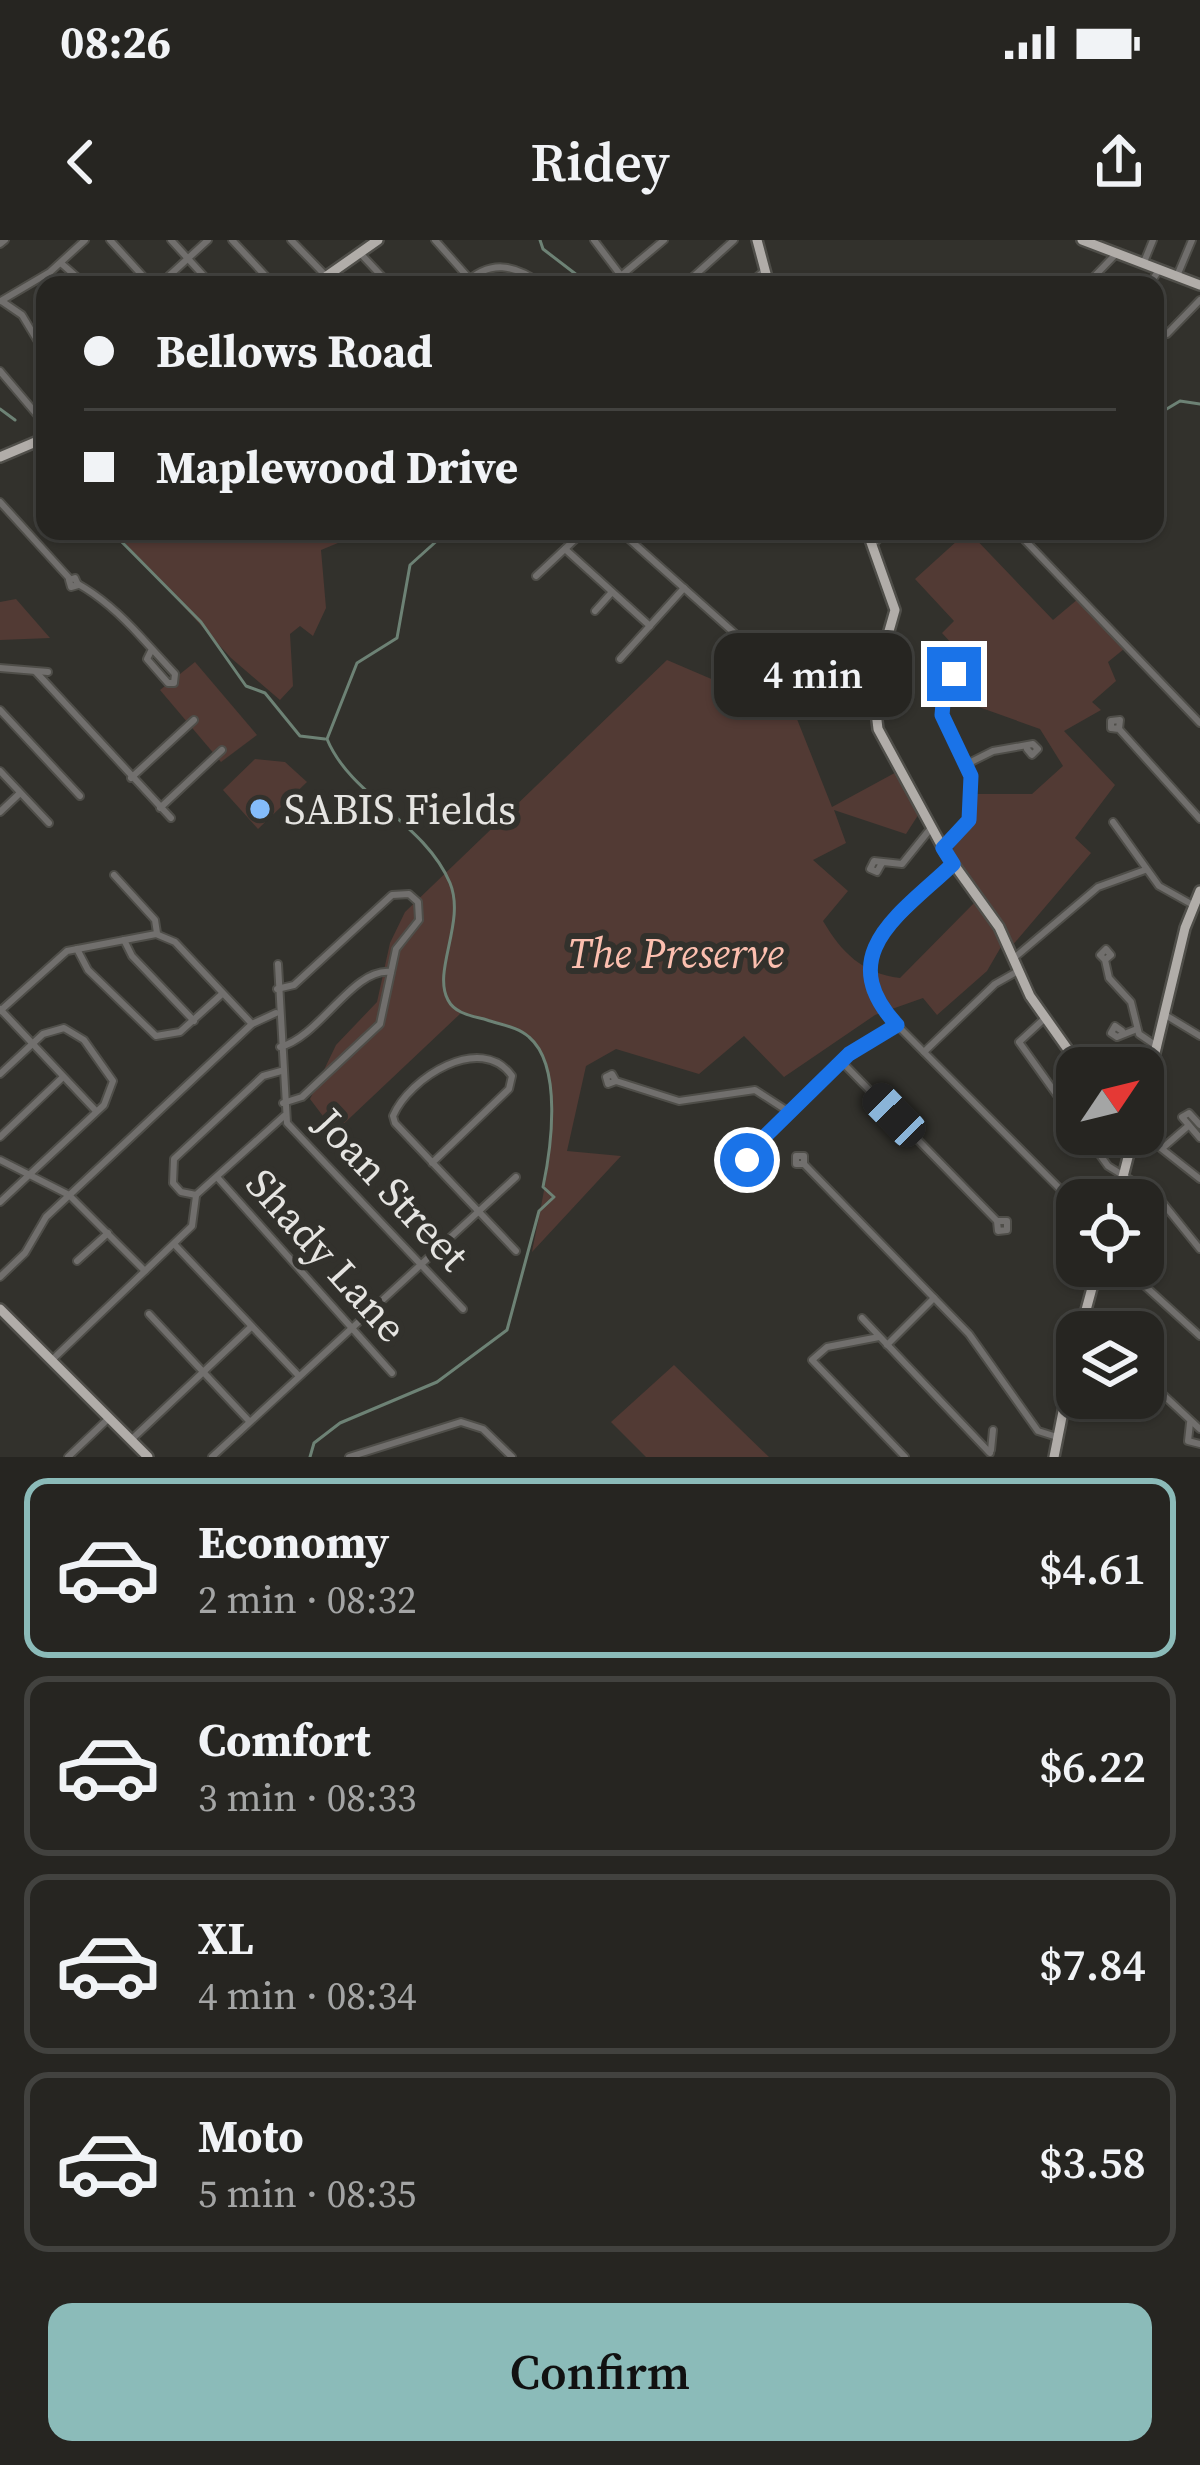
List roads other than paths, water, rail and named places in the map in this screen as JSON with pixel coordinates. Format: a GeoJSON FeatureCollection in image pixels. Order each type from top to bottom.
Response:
{"type":"FeatureCollection","features":[{"type":"Feature","properties":{"kind":"main road"},"geometry":{"type":"LineString","coordinates":[[327,276],[378,240]]}},
{"type":"Feature","properties":{"kind":"main road"},"geometry":{"type":"LineString","coordinates":[[757,240],[767,276]]}},
{"type":"Feature","properties":{"kind":"main road"},"geometry":{"type":"LineString","coordinates":[[1082,240],[1159,270]]}},
{"type":"Feature","properties":{"kind":"main road"},"geometry":{"type":"LineString","coordinates":[[1068,241],[1200,285]]}},
{"type":"Feature","properties":{"kind":"main road"},"geometry":{"type":"LineString","coordinates":[[0,458],[36,442]]}},
{"type":"Feature","properties":{"kind":"main road"},"geometry":{"type":"LineString","coordinates":[[870,540],[891,592],[895,620],[873,687],[874,719],[943,848],[993,917],[1018,971],[1066,1047]]}},
{"type":"Feature","properties":{"kind":"main road"},"geometry":{"type":"LineString","coordinates":[[1158,1047],[1200,891]]}},
{"type":"Feature","properties":{"kind":"main road"},"geometry":{"type":"LineString","coordinates":[[1123,1179],[1132,1155]]}},
{"type":"Feature","properties":{"kind":"main road"},"geometry":{"type":"LineString","coordinates":[[0,1310],[148,1457]]}},
{"type":"Feature","properties":{"kind":"main road"},"geometry":{"type":"LineString","coordinates":[[1054,1457],[1061,1419]]}},
{"type":"Feature","properties":{"kind":"street"},"geometry":{"type":"LineString","coordinates":[[41,276],[85,240]]}},
{"type":"Feature","properties":{"kind":"street"},"geometry":{"type":"LineString","coordinates":[[110,240],[146,276]]}},
{"type":"Feature","properties":{"kind":"street"},"geometry":{"type":"LineString","coordinates":[[171,240],[204,276]]}},
{"type":"Feature","properties":{"kind":"street"},"geometry":{"type":"LineString","coordinates":[[166,276],[208,240]]}},
{"type":"Feature","properties":{"kind":"street"},"geometry":{"type":"LineString","coordinates":[[232,240],[266,276]]}},
{"type":"Feature","properties":{"kind":"street"},"geometry":{"type":"LineString","coordinates":[[291,240],[327,276]]}},
{"type":"Feature","properties":{"kind":"street"},"geometry":{"type":"LineString","coordinates":[[434,240],[463,276]]}},
{"type":"Feature","properties":{"kind":"street"},"geometry":{"type":"LineString","coordinates":[[594,240],[619,273]]}},
{"type":"Feature","properties":{"kind":"street"},"geometry":{"type":"LineString","coordinates":[[617,276],[664,240]]}},
{"type":"Feature","properties":{"kind":"street"},"geometry":{"type":"LineString","coordinates":[[694,276],[734,240]]}},
{"type":"Feature","properties":{"kind":"street"},"geometry":{"type":"LineString","coordinates":[[1144,262],[1153,240]]}},
{"type":"Feature","properties":{"kind":"street"},"geometry":{"type":"LineString","coordinates":[[1177,276],[1192,240]]}},
{"type":"Feature","properties":{"kind":"street"},"geometry":{"type":"LineString","coordinates":[[360,253],[382,276]]}},
{"type":"Feature","properties":{"kind":"street"},"geometry":{"type":"LineString","coordinates":[[1095,276],[1114,256]]}},
{"type":"Feature","properties":{"kind":"street"},"geometry":{"type":"LineString","coordinates":[[61,264],[75,276]]}},
{"type":"Feature","properties":{"kind":"street"},"geometry":{"type":"LineString","coordinates":[[483,276],[502,266],[523,276]]}},
{"type":"Feature","properties":{"kind":"street"},"geometry":{"type":"LineString","coordinates":[[758,276],[765,270]]}},
{"type":"Feature","properties":{"kind":"street"},"geometry":{"type":"LineString","coordinates":[[1155,276],[1159,270]]}},
{"type":"Feature","properties":{"kind":"street"},"geometry":{"type":"LineString","coordinates":[[36,279],[1,300],[22,316],[36,339]]}},
{"type":"Feature","properties":{"kind":"street"},"geometry":{"type":"LineString","coordinates":[[1164,334],[1200,300]]}},
{"type":"Feature","properties":{"kind":"street"},"geometry":{"type":"LineString","coordinates":[[0,370],[36,413]]}},
{"type":"Feature","properties":{"kind":"street"},"geometry":{"type":"LineString","coordinates":[[0,502],[74,581],[137,633],[152,649],[176,676],[174,683],[166,682],[147,661],[152,649]]}},
{"type":"Feature","properties":{"kind":"street"},"geometry":{"type":"LineString","coordinates":[[536,576],[574,540]]}},
{"type":"Feature","properties":{"kind":"street"},"geometry":{"type":"LineString","coordinates":[[630,540],[759,655],[738,680]]}},
{"type":"Feature","properties":{"kind":"street"},"geometry":{"type":"LineString","coordinates":[[872,544],[877,540]]}},
{"type":"Feature","properties":{"kind":"street"},"geometry":{"type":"LineString","coordinates":[[1025,540],[1200,723]]}},
{"type":"Feature","properties":{"kind":"street"},"geometry":{"type":"LineString","coordinates":[[565,549],[650,626]]}},
{"type":"Feature","properties":{"kind":"street"},"geometry":{"type":"LineString","coordinates":[[620,658],[684,588]]}},
{"type":"Feature","properties":{"kind":"street"},"geometry":{"type":"LineString","coordinates":[[595,611],[612,592]]}},
{"type":"Feature","properties":{"kind":"street"},"geometry":{"type":"LineString","coordinates":[[0,668],[48,672]]}},
{"type":"Feature","properties":{"kind":"street"},"geometry":{"type":"LineString","coordinates":[[36,672],[171,818]]}},
{"type":"Feature","properties":{"kind":"street"},"geometry":{"type":"LineString","coordinates":[[943,848],[969,820],[967,764],[942,715],[945,681]]}},
{"type":"Feature","properties":{"kind":"street"},"geometry":{"type":"LineString","coordinates":[[0,710],[80,796]]}},
{"type":"Feature","properties":{"kind":"street"},"geometry":{"type":"LineString","coordinates":[[131,778],[194,720]]}},
{"type":"Feature","properties":{"kind":"street"},"geometry":{"type":"LineString","coordinates":[[1119,729],[1200,819]]}},
{"type":"Feature","properties":{"kind":"street"},"geometry":{"type":"LineString","coordinates":[[967,764],[1002,749],[1027,749]]}},
{"type":"Feature","properties":{"kind":"street"},"geometry":{"type":"LineString","coordinates":[[160,808],[221,750]]}},
{"type":"Feature","properties":{"kind":"street"},"geometry":{"type":"LineString","coordinates":[[0,771],[49,823]]}},
{"type":"Feature","properties":{"kind":"street"},"geometry":{"type":"LineString","coordinates":[[0,812],[21,793]]}},
{"type":"Feature","properties":{"kind":"street"},"geometry":{"type":"LineString","coordinates":[[1113,822],[1163,890],[1193,905]]}},
{"type":"Feature","properties":{"kind":"street"},"geometry":{"type":"LineString","coordinates":[[882,863],[904,862],[932,828]]}},
{"type":"Feature","properties":{"kind":"street"},"geometry":{"type":"LineString","coordinates":[[953,864],[885,930],[871,954],[872,990],[897,1025],[1056,1185]]}},
{"type":"Feature","properties":{"kind":"street"},"geometry":{"type":"LineString","coordinates":[[1014,958],[1098,887],[1145,870]]}},
{"type":"Feature","properties":{"kind":"street"},"geometry":{"type":"LineString","coordinates":[[114,875],[150,914],[156,934]]}},
{"type":"Feature","properties":{"kind":"street"},"geometry":{"type":"LineString","coordinates":[[277,989],[294,985],[392,896],[409,894],[418,902],[421,914],[396,949],[380,1024],[302,1097],[283,1103]]}},
{"type":"Feature","properties":{"kind":"street"},"geometry":{"type":"LineString","coordinates":[[96,1112],[0,1010],[57,958],[77,949],[156,934],[175,942],[252,1024]]}},
{"type":"Feature","properties":{"kind":"street"},"geometry":{"type":"LineString","coordinates":[[124,940],[194,1021]]}},
{"type":"Feature","properties":{"kind":"street"},"geometry":{"type":"LineString","coordinates":[[77,949],[86,967],[149,1033],[169,1037],[223,994]]}},
{"type":"Feature","properties":{"kind":"street"},"geometry":{"type":"LineString","coordinates":[[1105,960],[1108,976],[1131,1002],[1137,1029],[1158,1047]]}},
{"type":"Feature","properties":{"kind":"street","name":"Joan Street"},"geometry":{"type":"LineString","coordinates":[[278,964],[284,1116],[463,1309]]}},
{"type":"Feature","properties":{"kind":"street"},"geometry":{"type":"LineString","coordinates":[[924,1052],[995,984],[1018,971]]}},
{"type":"Feature","properties":{"kind":"street"},"geometry":{"type":"LineString","coordinates":[[280,1047],[303,1035],[369,976],[391,972]]}},
{"type":"Feature","properties":{"kind":"street"},"geometry":{"type":"LineString","coordinates":[[0,1277],[69,1195],[252,1024],[278,1013]]}},
{"type":"Feature","properties":{"kind":"street"},"geometry":{"type":"LineString","coordinates":[[1167,1016],[1200,1036]]}},
{"type":"Feature","properties":{"kind":"street"},"geometry":{"type":"LineString","coordinates":[[1045,1019],[1018,1042],[1056,1095]]}},
{"type":"Feature","properties":{"kind":"street"},"geometry":{"type":"LineString","coordinates":[[749,1152],[841,1061],[897,1025]]}},
{"type":"Feature","properties":{"kind":"street"},"geometry":{"type":"LineString","coordinates":[[0,1073],[48,1030],[64,1028],[95,1052],[113,1081],[107,1101],[0,1202]]}},
{"type":"Feature","properties":{"kind":"street"},"geometry":{"type":"LineString","coordinates":[[1122,1031],[1137,1029]]}},
{"type":"Feature","properties":{"kind":"street"},"geometry":{"type":"LineString","coordinates":[[432,1163],[509,1089],[512,1076],[501,1063],[481,1057],[445,1066],[394,1109],[395,1124],[479,1213],[516,1251]]}},
{"type":"Feature","properties":{"kind":"street"},"geometry":{"type":"LineString","coordinates":[[841,1061],[998,1221]]}},
{"type":"Feature","properties":{"kind":"street"},"geometry":{"type":"LineString","coordinates":[[196,1195],[184,1194],[173,1184],[169,1173],[174,1159],[263,1076],[281,1071]]}},
{"type":"Feature","properties":{"kind":"street"},"geometry":{"type":"LineString","coordinates":[[0,1137],[63,1077]]}},
{"type":"Feature","properties":{"kind":"street"},"geometry":{"type":"LineString","coordinates":[[616,1081],[679,1102],[759,1091],[789,1112]]}},
{"type":"Feature","properties":{"kind":"street"},"geometry":{"type":"LineString","coordinates":[[1200,1125],[1186,1112],[1182,1117],[1200,1138]]}},
{"type":"Feature","properties":{"kind":"street"},"geometry":{"type":"LineString","coordinates":[[53,1359],[194,1223],[196,1195],[284,1116]]}},
{"type":"Feature","properties":{"kind":"street"},"geometry":{"type":"LineString","coordinates":[[1177,1161],[1165,1146],[1187,1126]]}},
{"type":"Feature","properties":{"kind":"street"},"geometry":{"type":"LineString","coordinates":[[1164,1151],[1200,1178]]}},
{"type":"Feature","properties":{"kind":"street"},"geometry":{"type":"LineString","coordinates":[[1100,1155],[1108,1166],[1158,1197],[1200,1249]]}},
{"type":"Feature","properties":{"kind":"street"},"geometry":{"type":"LineString","coordinates":[[0,1160],[69,1195],[145,1270]]}},
{"type":"Feature","properties":{"kind":"street"},"geometry":{"type":"LineString","coordinates":[[804,1163],[975,1341],[1038,1432],[1057,1436]]}},
{"type":"Feature","properties":{"kind":"street","name":"Shady Lane"},"geometry":{"type":"LineString","coordinates":[[217,1177],[306,1271],[349,1329],[392,1373]]}},
{"type":"Feature","properties":{"kind":"street"},"geometry":{"type":"LineString","coordinates":[[212,1457],[516,1177]]}},
{"type":"Feature","properties":{"kind":"street"},"geometry":{"type":"LineString","coordinates":[[77,1261],[108,1233]]}},
{"type":"Feature","properties":{"kind":"street"},"geometry":{"type":"LineString","coordinates":[[174,1244],[298,1375]]}},
{"type":"Feature","properties":{"kind":"street"},"geometry":{"type":"LineString","coordinates":[[1146,1287],[1200,1336]]}},
{"type":"Feature","properties":{"kind":"street"},"geometry":{"type":"LineString","coordinates":[[887,1345],[934,1298]]}},
{"type":"Feature","properties":{"kind":"street"},"geometry":{"type":"LineString","coordinates":[[148,1314],[249,1421]]}},
{"type":"Feature","properties":{"kind":"street"},"geometry":{"type":"LineString","coordinates":[[862,1318],[990,1455]]}},
{"type":"Feature","properties":{"kind":"street"},"geometry":{"type":"LineString","coordinates":[[131,1439],[251,1326]]}},
{"type":"Feature","properties":{"kind":"street"},"geometry":{"type":"LineString","coordinates":[[879,1337],[827,1347],[812,1361],[905,1457]]}},
{"type":"Feature","properties":{"kind":"street"},"geometry":{"type":"LineString","coordinates":[[1164,1397],[1200,1429]]}},
{"type":"Feature","properties":{"kind":"street"},"geometry":{"type":"LineString","coordinates":[[68,1457],[110,1417]]}},
{"type":"Feature","properties":{"kind":"street"},"geometry":{"type":"LineString","coordinates":[[349,1457],[461,1422],[483,1429],[512,1456]]}},
{"type":"Feature","properties":{"kind":"street"},"geometry":{"type":"LineString","coordinates":[[1190,1423],[1187,1439],[1200,1444]]}},
{"type":"Feature","properties":{"kind":"street"},"geometry":{"type":"LineString","coordinates":[[990,1455],[993,1430]]}},
{"type":"Feature","properties":{"kind":"waterway"},"geometry":{"type":"LineString","coordinates":[[540,240],[543,249],[578,276]]}},
{"type":"Feature","properties":{"kind":"waterway"},"geometry":{"type":"LineString","coordinates":[[1164,411],[1180,401],[1200,404]]}},
{"type":"Feature","properties":{"kind":"waterway"},"geometry":{"type":"LineString","coordinates":[[0,409],[15,420]]}},
{"type":"Feature","properties":{"kind":"waterway"},"geometry":{"type":"LineString","coordinates":[[120,540],[201,622],[246,686],[265,693],[300,736],[325,739]]}},
{"type":"Feature","properties":{"kind":"waterway"},"geometry":{"type":"LineString","coordinates":[[310,1457],[314,1443],[340,1423],[437,1382],[507,1330],[539,1211],[554,1197],[543,1187],[552,1109],[540,1050],[520,1031],[451,1005],[444,988],[454,914],[450,883],[423,843],[353,777],[327,739],[357,663],[397,638],[410,565],[438,540]]}},
{"type":"Feature","properties":{"kind":"place","name":"SABIS Fields"},"geometry":{"type":"Point","coordinates":[260,809]}},
{"type":"Feature","properties":{"kind":"park label","name":"The Preserve"},"geometry":{"type":"Point","coordinates":[676,953]}}]}
